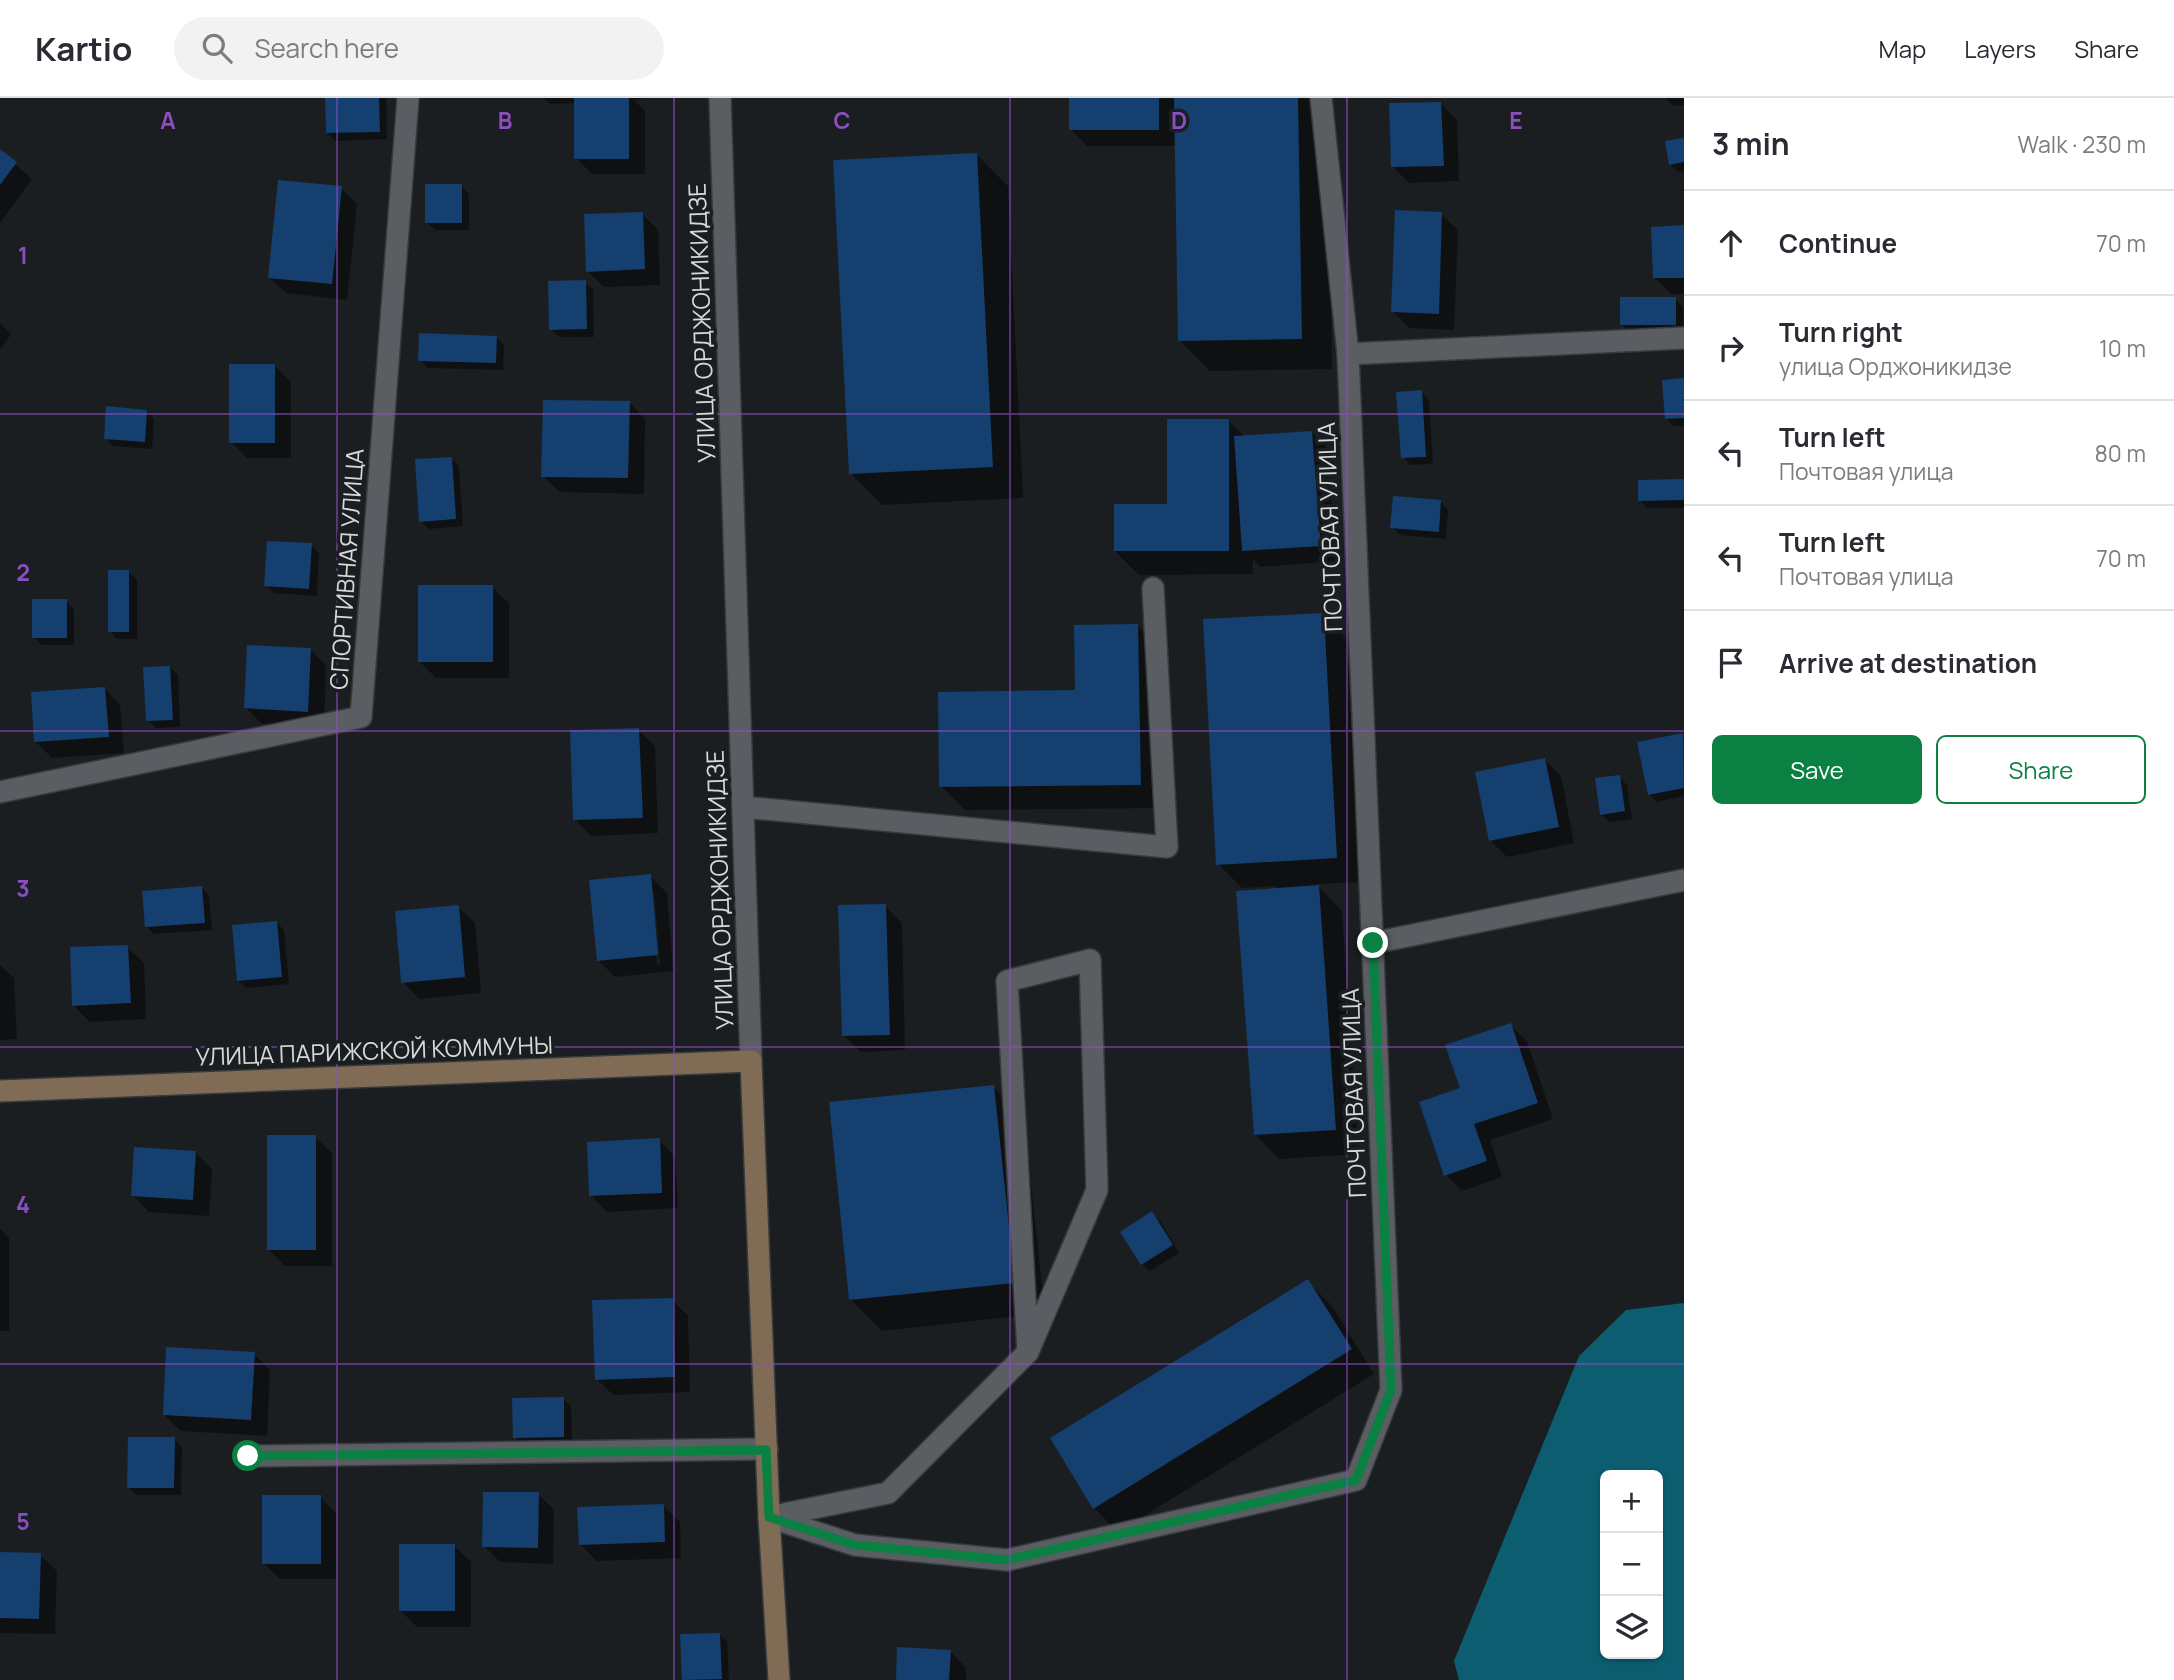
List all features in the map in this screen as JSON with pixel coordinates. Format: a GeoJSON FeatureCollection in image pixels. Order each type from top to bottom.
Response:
{"type":"FeatureCollection","features":[{"type":"Feature","properties":{"kind":"street","name":"СПОРТИВНАЯ УЛИЦА"},"geometry":{"type":"LineString","coordinates":[[0,792],[362,717],[408,98]]}},
{"type":"Feature","properties":{"kind":"street","name":"УЛИЦА ОРДЖОНИКИДЗЕ"},"geometry":{"type":"LineString","coordinates":[[720,98],[751,1061],[769,1517],[779,1680]]}},
{"type":"Feature","properties":{"kind":"street","name":"ПОЧТОВАЯ УЛИЦА"},"geometry":{"type":"LineString","coordinates":[[769,1517],[855,1545],[1007,1560],[1356,1480],[1391,1390],[1348,354],[1321,98]]}},
{"type":"Feature","properties":{"kind":"street"},"geometry":{"type":"LineString","coordinates":[[1348,354],[1684,338]]}},
{"type":"Feature","properties":{"kind":"street"},"geometry":{"type":"LineString","coordinates":[[743,807],[1167,847],[1153,588]]}},
{"type":"Feature","properties":{"kind":"street"},"geometry":{"type":"LineString","coordinates":[[1373,943],[1684,880]]}},
{"type":"Feature","properties":{"kind":"street"},"geometry":{"type":"LineString","coordinates":[[769,1517],[888,1493],[1028,1352],[1097,1190],[1090,960],[1007,981],[1028,1352]]}},
{"type":"Feature","properties":{"kind":"street","name":"УЛИЦА ПАРИЖСКОЙ КОММУНЫ"},"geometry":{"type":"LineString","coordinates":[[0,1091],[751,1061]]}},
{"type":"Feature","properties":{"kind":"street"},"geometry":{"type":"LineString","coordinates":[[248,1456],[766,1450]]}},
{"type":"Feature","properties":{"kind":"water"},"geometry":{"type":"Polygon","coordinates":[[[1684,1303],[1684,1680],[1459,1680],[1454,1661],[1579,1356],[1626,1310],[1684,1303]]]}},
{"type":"Feature","properties":{"kind":"building"},"geometry":{"type":"Polygon","coordinates":[[[325,98],[379,98],[380,132],[326,133],[325,98]]]}},
{"type":"Feature","properties":{"kind":"building"},"geometry":{"type":"Polygon","coordinates":[[[574,98],[629,98],[629,159],[574,159],[574,98]]]}},
{"type":"Feature","properties":{"kind":"building"},"geometry":{"type":"Polygon","coordinates":[[[1069,98],[1159,98],[1159,130],[1069,130],[1069,98]]]}},
{"type":"Feature","properties":{"kind":"building"},"geometry":{"type":"Polygon","coordinates":[[[1174,98],[1298,98],[1302,339],[1178,341],[1174,98]]]}},
{"type":"Feature","properties":{"kind":"building"},"geometry":{"type":"Polygon","coordinates":[[[1441,102],[1444,166],[1391,167],[1389,103],[1441,102]]]}},
{"type":"Feature","properties":{"kind":"building"},"geometry":{"type":"Polygon","coordinates":[[[1684,138],[1684,162],[1669,165],[1665,141],[1684,138]]]}},
{"type":"Feature","properties":{"kind":"building"},"geometry":{"type":"Polygon","coordinates":[[[0,149],[17,162],[0,185],[0,149]]]}},
{"type":"Feature","properties":{"kind":"building"},"geometry":{"type":"Polygon","coordinates":[[[977,153],[993,467],[849,474],[833,160],[977,153]]]}},
{"type":"Feature","properties":{"kind":"building"},"geometry":{"type":"Polygon","coordinates":[[[278,180],[342,186],[332,284],[268,278],[278,180]]]}},
{"type":"Feature","properties":{"kind":"building"},"geometry":{"type":"Polygon","coordinates":[[[425,184],[462,184],[462,223],[425,223],[425,184]]]}},
{"type":"Feature","properties":{"kind":"building"},"geometry":{"type":"Polygon","coordinates":[[[1395,210],[1442,212],[1439,314],[1391,312],[1395,210]]]}},
{"type":"Feature","properties":{"kind":"building"},"geometry":{"type":"Polygon","coordinates":[[[643,212],[645,269],[586,272],[584,214],[643,212]]]}},
{"type":"Feature","properties":{"kind":"building"},"geometry":{"type":"Polygon","coordinates":[[[1684,225],[1684,278],[1653,278],[1651,227],[1684,225]]]}},
{"type":"Feature","properties":{"kind":"building"},"geometry":{"type":"Polygon","coordinates":[[[586,280],[587,329],[549,330],[548,281],[586,280]]]}},
{"type":"Feature","properties":{"kind":"building"},"geometry":{"type":"Polygon","coordinates":[[[1620,297],[1676,297],[1676,325],[1620,325],[1620,297]]]}},
{"type":"Feature","properties":{"kind":"building"},"geometry":{"type":"Polygon","coordinates":[[[419,333],[497,336],[496,363],[418,361],[419,333]]]}},
{"type":"Feature","properties":{"kind":"building"},"geometry":{"type":"Polygon","coordinates":[[[229,364],[275,364],[275,443],[229,443],[229,364]]]}},
{"type":"Feature","properties":{"kind":"building"},"geometry":{"type":"Polygon","coordinates":[[[1684,378],[1684,418],[1665,419],[1662,380],[1684,378]]]}},
{"type":"Feature","properties":{"kind":"building"},"geometry":{"type":"Polygon","coordinates":[[[1422,390],[1426,457],[1401,458],[1396,392],[1422,390]]]}},
{"type":"Feature","properties":{"kind":"building"},"geometry":{"type":"Polygon","coordinates":[[[543,400],[630,401],[628,478],[541,477],[543,400]]]}},
{"type":"Feature","properties":{"kind":"building"},"geometry":{"type":"Polygon","coordinates":[[[106,406],[147,410],[145,442],[104,439],[106,406]]]}},
{"type":"Feature","properties":{"kind":"building"},"geometry":{"type":"Polygon","coordinates":[[[1167,419],[1229,419],[1229,551],[1114,551],[1114,504],[1167,504],[1167,419]]]}},
{"type":"Feature","properties":{"kind":"building"},"geometry":{"type":"Polygon","coordinates":[[[1312,431],[1321,546],[1242,551],[1234,436],[1312,431]]]}},
{"type":"Feature","properties":{"kind":"building"},"geometry":{"type":"Polygon","coordinates":[[[452,457],[456,519],[419,522],[415,459],[452,457]]]}},
{"type":"Feature","properties":{"kind":"building"},"geometry":{"type":"Polygon","coordinates":[[[1684,479],[1684,500],[1638,501],[1638,480],[1684,479]]]}},
{"type":"Feature","properties":{"kind":"building"},"geometry":{"type":"Polygon","coordinates":[[[1393,496],[1441,500],[1439,532],[1390,528],[1393,496]]]}},
{"type":"Feature","properties":{"kind":"building"},"geometry":{"type":"Polygon","coordinates":[[[267,541],[312,543],[309,589],[264,586],[267,541]]]}},
{"type":"Feature","properties":{"kind":"building"},"geometry":{"type":"Polygon","coordinates":[[[108,570],[129,570],[129,632],[108,632],[108,570]]]}},
{"type":"Feature","properties":{"kind":"building"},"geometry":{"type":"Polygon","coordinates":[[[418,585],[493,585],[493,662],[418,662],[418,585]]]}},
{"type":"Feature","properties":{"kind":"building"},"geometry":{"type":"Polygon","coordinates":[[[32,599],[67,599],[67,638],[32,638],[32,599]]]}},
{"type":"Feature","properties":{"kind":"building"},"geometry":{"type":"Polygon","coordinates":[[[1324,613],[1337,858],[1216,865],[1203,619],[1324,613]]]}},
{"type":"Feature","properties":{"kind":"building"},"geometry":{"type":"Polygon","coordinates":[[[1138,624],[1141,785],[939,787],[938,692],[1075,690],[1074,625],[1138,624]]]}},
{"type":"Feature","properties":{"kind":"building"},"geometry":{"type":"Polygon","coordinates":[[[247,645],[311,648],[308,712],[244,708],[247,645]]]}},
{"type":"Feature","properties":{"kind":"building"},"geometry":{"type":"Polygon","coordinates":[[[170,666],[173,720],[146,721],[143,667],[170,666]]]}},
{"type":"Feature","properties":{"kind":"building"},"geometry":{"type":"Polygon","coordinates":[[[105,687],[109,737],[34,742],[31,692],[105,687]]]}},
{"type":"Feature","properties":{"kind":"building"},"geometry":{"type":"Polygon","coordinates":[[[639,728],[643,818],[573,820],[570,730],[639,728]]]}},
{"type":"Feature","properties":{"kind":"building"},"geometry":{"type":"Polygon","coordinates":[[[1683,733],[1684,788],[1648,795],[1637,742],[1683,733]]]}},
{"type":"Feature","properties":{"kind":"building"},"geometry":{"type":"Polygon","coordinates":[[[1545,758],[1559,827],[1489,841],[1475,772],[1545,758]]]}},
{"type":"Feature","properties":{"kind":"building"},"geometry":{"type":"Polygon","coordinates":[[[1620,775],[1625,811],[1600,815],[1595,778],[1620,775]]]}},
{"type":"Feature","properties":{"kind":"building"},"geometry":{"type":"Polygon","coordinates":[[[651,874],[658,955],[597,961],[589,880],[651,874]]]}},
{"type":"Feature","properties":{"kind":"building"},"geometry":{"type":"Polygon","coordinates":[[[1319,885],[1336,1130],[1254,1135],[1236,891],[1319,885]]]}},
{"type":"Feature","properties":{"kind":"building"},"geometry":{"type":"Polygon","coordinates":[[[202,886],[205,923],[145,927],[142,891],[202,886]]]}},
{"type":"Feature","properties":{"kind":"building"},"geometry":{"type":"Polygon","coordinates":[[[886,904],[890,1035],[842,1036],[838,905],[886,904]]]}},
{"type":"Feature","properties":{"kind":"building"},"geometry":{"type":"Polygon","coordinates":[[[459,905],[465,977],[401,983],[395,911],[459,905]]]}},
{"type":"Feature","properties":{"kind":"building"},"geometry":{"type":"Polygon","coordinates":[[[277,921],[282,977],[237,981],[232,925],[277,921]]]}},
{"type":"Feature","properties":{"kind":"building"},"geometry":{"type":"Polygon","coordinates":[[[128,945],[131,1003],[72,1006],[70,947],[128,945]]]}},
{"type":"Feature","properties":{"kind":"building"},"geometry":{"type":"Polygon","coordinates":[[[1511,1023],[1538,1103],[1474,1124],[1487,1161],[1444,1176],[1419,1102],[1460,1088],[1445,1045],[1511,1023]]]}},
{"type":"Feature","properties":{"kind":"building"},"geometry":{"type":"Polygon","coordinates":[[[994,1085],[1015,1283],[849,1300],[829,1102],[994,1085]]]}},
{"type":"Feature","properties":{"kind":"building"},"geometry":{"type":"Polygon","coordinates":[[[267,1135],[316,1135],[316,1250],[267,1250],[267,1135]]]}},
{"type":"Feature","properties":{"kind":"building"},"geometry":{"type":"Polygon","coordinates":[[[660,1138],[662,1193],[589,1196],[587,1142],[660,1138]]]}},
{"type":"Feature","properties":{"kind":"building"},"geometry":{"type":"Polygon","coordinates":[[[134,1147],[196,1151],[193,1200],[131,1196],[134,1147]]]}},
{"type":"Feature","properties":{"kind":"building"},"geometry":{"type":"Polygon","coordinates":[[[1152,1211],[1173,1245],[1141,1265],[1120,1232],[1152,1211]]]}},
{"type":"Feature","properties":{"kind":"building"},"geometry":{"type":"Polygon","coordinates":[[[1308,1279],[1352,1349],[1093,1509],[1050,1438],[1308,1279]]]}},
{"type":"Feature","properties":{"kind":"building"},"geometry":{"type":"Polygon","coordinates":[[[673,1298],[675,1377],[595,1380],[592,1300],[673,1298]]]}},
{"type":"Feature","properties":{"kind":"building"},"geometry":{"type":"Polygon","coordinates":[[[166,1347],[255,1352],[251,1420],[163,1415],[166,1347]]]}},
{"type":"Feature","properties":{"kind":"building"},"geometry":{"type":"Polygon","coordinates":[[[564,1397],[564,1437],[513,1438],[512,1398],[564,1397]]]}},
{"type":"Feature","properties":{"kind":"building"},"geometry":{"type":"Polygon","coordinates":[[[128,1437],[175,1437],[174,1488],[127,1488],[128,1437]]]}},
{"type":"Feature","properties":{"kind":"building"},"geometry":{"type":"Polygon","coordinates":[[[483,1492],[539,1492],[538,1548],[482,1547],[483,1492]]]}},
{"type":"Feature","properties":{"kind":"building"},"geometry":{"type":"Polygon","coordinates":[[[262,1495],[321,1495],[321,1564],[262,1564],[262,1495]]]}},
{"type":"Feature","properties":{"kind":"building"},"geometry":{"type":"Polygon","coordinates":[[[664,1504],[665,1542],[579,1545],[577,1507],[664,1504]]]}},
{"type":"Feature","properties":{"kind":"building"},"geometry":{"type":"Polygon","coordinates":[[[399,1544],[455,1544],[455,1611],[399,1611],[399,1544]]]}},
{"type":"Feature","properties":{"kind":"building"},"geometry":{"type":"Polygon","coordinates":[[[0,1552],[41,1553],[39,1619],[0,1618],[0,1552]]]}},
{"type":"Feature","properties":{"kind":"building"},"geometry":{"type":"Polygon","coordinates":[[[720,1633],[722,1679],[682,1680],[680,1634],[720,1633]]]}},
{"type":"Feature","properties":{"kind":"building"},"geometry":{"type":"Polygon","coordinates":[[[897,1647],[951,1650],[949,1680],[896,1680],[897,1647]]]}},
{"type":"Feature","properties":{"kind":"route"},"geometry":{"type":"LineString","coordinates":[[248,1456],[766,1450],[769,1517],[855,1545],[1007,1560],[1356,1480],[1391,1390],[1373,943]]}}]}
